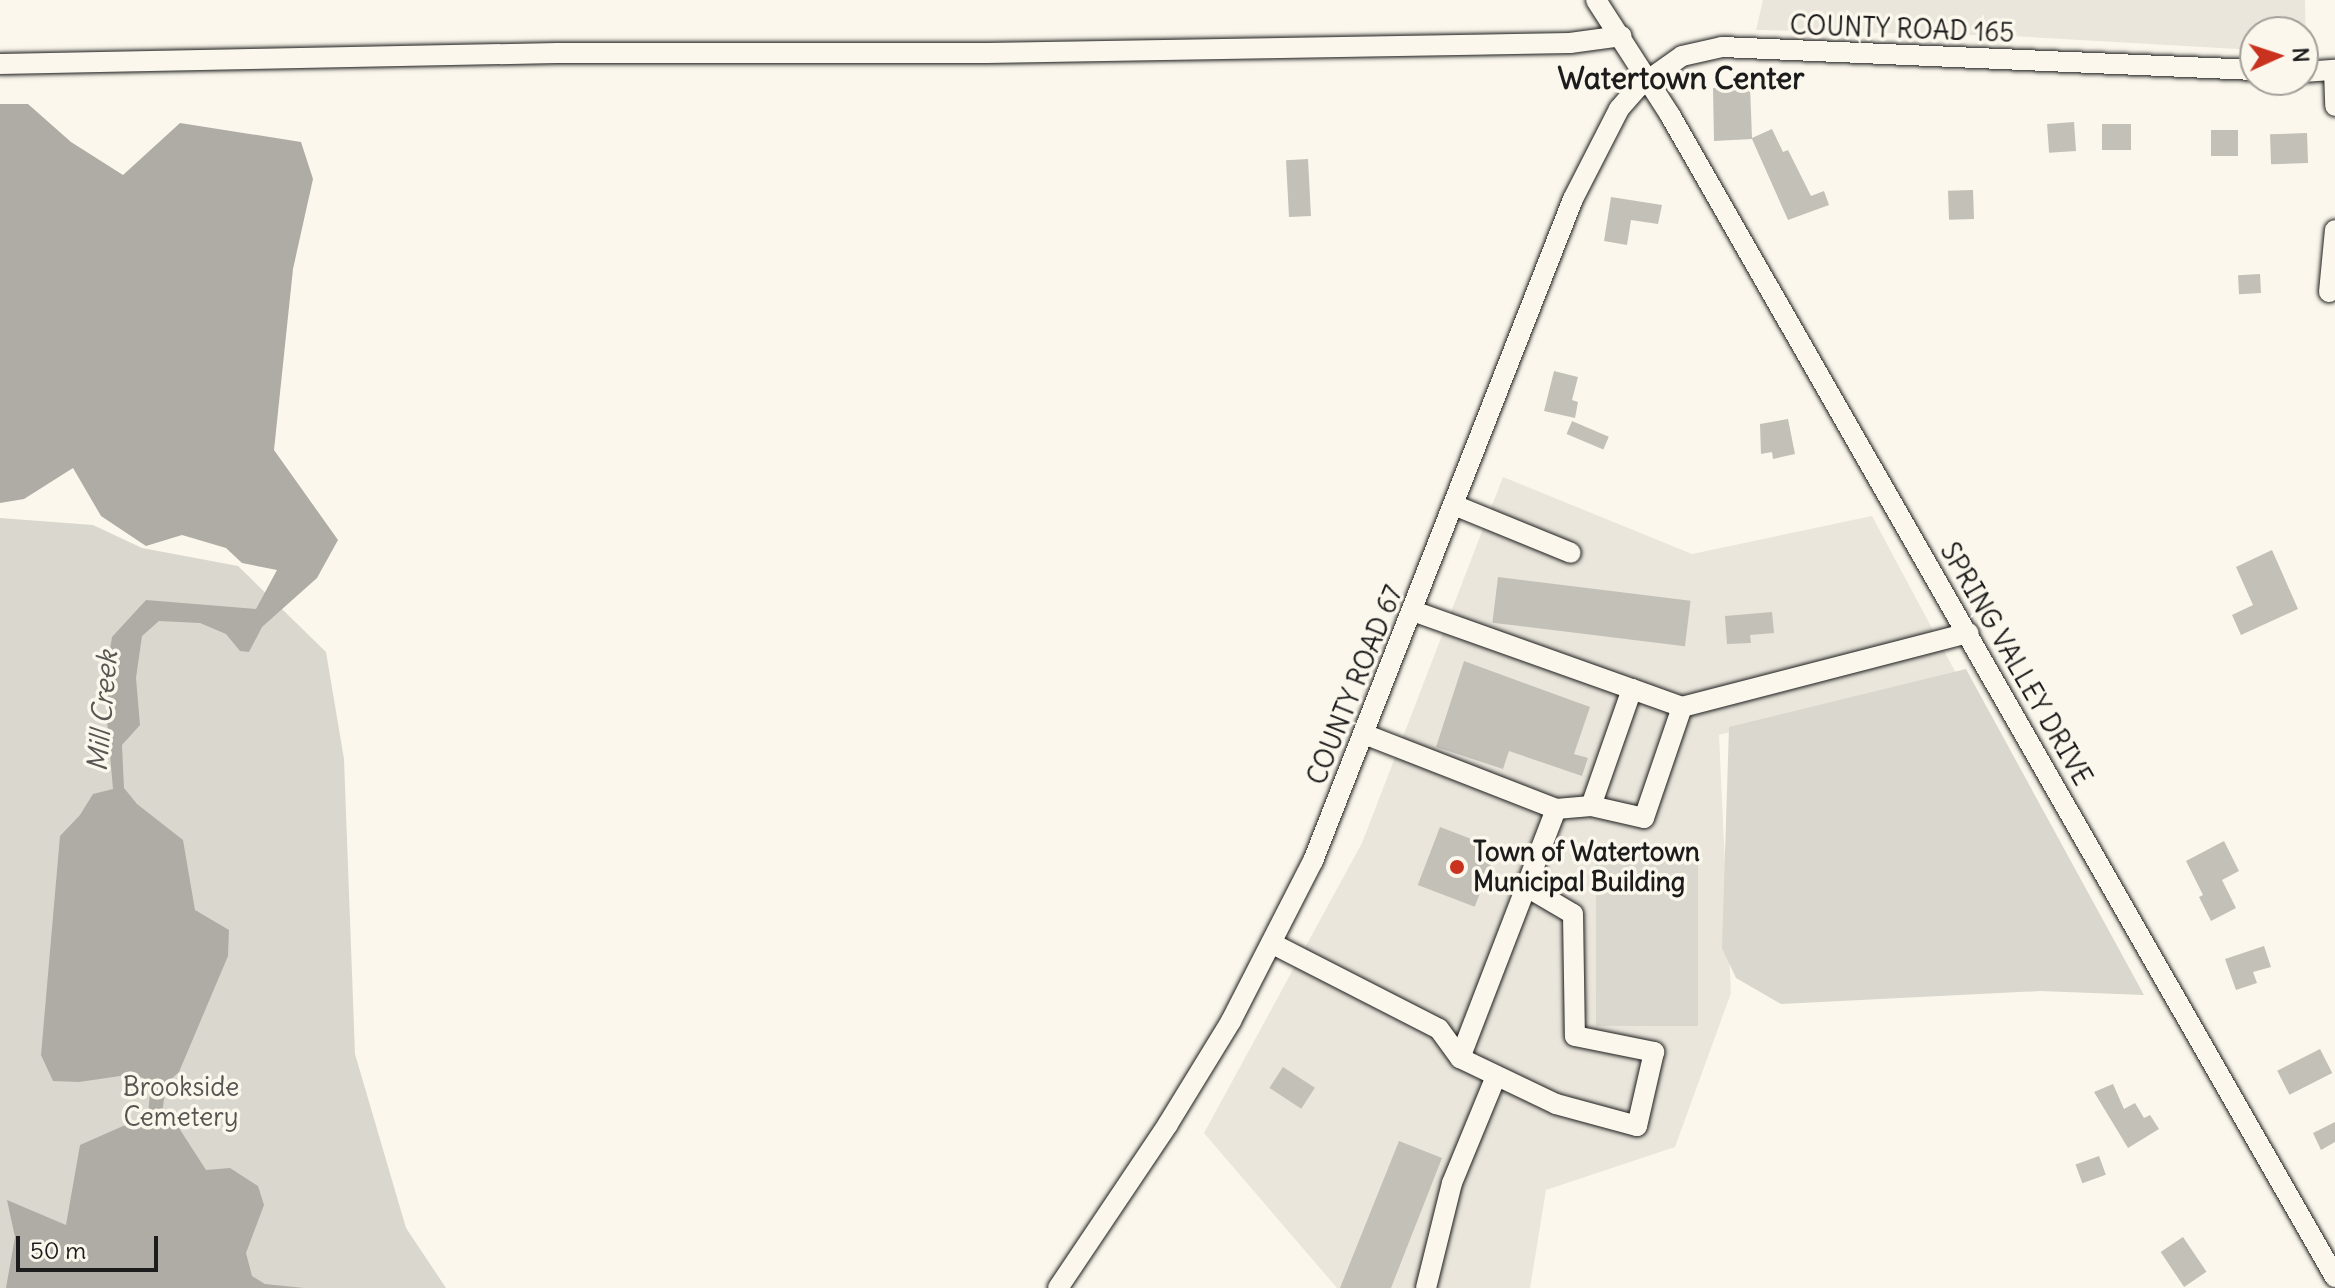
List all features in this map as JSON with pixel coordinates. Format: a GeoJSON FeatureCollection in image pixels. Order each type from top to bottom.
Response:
{"type":"FeatureCollection","features":[{"type":"Feature","properties":{"kind":"street"},"geometry":{"type":"LineString","coordinates":[[1596,0],[1649,78]]}},
{"type":"Feature","properties":{"kind":"street"},"geometry":{"type":"LineString","coordinates":[[0,64],[541,53],[987,53],[1570,43],[1622,36]]}},
{"type":"Feature","properties":{"kind":"street","name":"COUNTY ROAD 165"},"geometry":{"type":"LineString","coordinates":[[1649,78],[1682,56],[1722,47],[2239,69]]}},
{"type":"Feature","properties":{"kind":"street"},"geometry":{"type":"LineString","coordinates":[[2335,70],[2335,106]]}},
{"type":"Feature","properties":{"kind":"street","name":"COUNTY ROAD 67"},"geometry":{"type":"LineString","coordinates":[[1058,1288],[1168,1124],[1273,944],[1313,861],[1573,199],[1619,109],[1649,78]]}},
{"type":"Feature","properties":{"kind":"street","name":"SPRING VALLEY DRIVE"},"geometry":{"type":"LineString","coordinates":[[1649,78],[2335,1277]]}},
{"type":"Feature","properties":{"kind":"street"},"geometry":{"type":"LineString","coordinates":[[2329,292],[2335,230]]}},
{"type":"Feature","properties":{"kind":"street"},"geometry":{"type":"LineString","coordinates":[[1454,505],[1571,553]]}},
{"type":"Feature","properties":{"kind":"street"},"geometry":{"type":"LineString","coordinates":[[1413,611],[1682,707],[1969,633]]}},
{"type":"Feature","properties":{"kind":"street"},"geometry":{"type":"LineString","coordinates":[[1591,806],[1632,689]]}},
{"type":"Feature","properties":{"kind":"street"},"geometry":{"type":"LineString","coordinates":[[1364,734],[1556,809],[1591,806],[1644,818],[1682,707]]}},
{"type":"Feature","properties":{"kind":"street"},"geometry":{"type":"LineString","coordinates":[[1460,1058],[1556,809]]}},
{"type":"Feature","properties":{"kind":"street"},"geometry":{"type":"LineString","coordinates":[[1273,944],[1439,1029],[1460,1058],[1496,1076],[1556,1104],[1637,1126],[1654,1052],[1575,1036],[1573,914],[1527,887]]}},
{"type":"Feature","properties":{"kind":"street"},"geometry":{"type":"LineString","coordinates":[[1426,1288],[1452,1183],[1496,1076]]}},
{"type":"Feature","properties":{"kind":"shaded area"},"geometry":{"type":"Polygon","coordinates":[[[1763,0],[2305,0],[2305,16],[2239,16],[2239,49],[2011,36],[1756,30],[1763,0]]]}},
{"type":"Feature","properties":{"kind":"shaded area"},"geometry":{"type":"Polygon","coordinates":[[[0,104],[28,104],[71,142],[123,175],[180,123],[301,142],[313,179],[293,269],[274,450],[338,540],[317,578],[262,627],[249,652],[240,651],[226,634],[200,623],[159,621],[142,636],[136,678],[140,725],[122,745],[124,788],[137,804],[183,840],[195,910],[229,930],[228,956],[179,1072],[166,1084],[162,1114],[179,1128],[206,1170],[230,1168],[258,1186],[264,1205],[246,1253],[252,1276],[265,1284],[304,1288],[6,1288],[15,1237],[7,1200],[66,1225],[80,1145],[148,1115],[151,1082],[134,1074],[79,1082],[53,1081],[41,1055],[60,836],[80,815],[93,794],[113,789],[104,686],[112,637],[146,600],[256,609],[277,570],[242,563],[226,548],[182,535],[146,546],[101,516],[73,468],[24,499],[0,503],[0,104]]]}},
{"type":"Feature","properties":{"kind":"shaded area"},"geometry":{"type":"Polygon","coordinates":[[[1503,477],[1692,554],[1872,516],[1957,675],[1719,735],[1731,993],[1675,1147],[1546,1190],[1530,1288],[1337,1288],[1204,1133],[1362,843],[1503,477]]]}},
{"type":"Feature","properties":{"kind":"green space","name":"Brookside Cemetery"},"geometry":{"type":"Polygon","coordinates":[[[0,518],[93,525],[142,548],[238,566],[326,652],[344,759],[355,1054],[406,1228],[446,1288],[0,1288],[0,518]]]}},
{"type":"Feature","properties":{"kind":"green space"},"geometry":{"type":"Polygon","coordinates":[[[1966,669],[2144,995],[2040,991],[1781,1004],[1736,978],[1722,948],[1729,727],[1966,669]]]}},
{"type":"Feature","properties":{"kind":"green space"},"geometry":{"type":"Polygon","coordinates":[[[1596,844],[1698,844],[1698,1026],[1596,1026],[1596,844]]]}},
{"type":"Feature","properties":{"kind":"building"},"geometry":{"type":"Polygon","coordinates":[[[1750,86],[1752,138],[1772,129],[1783,152],[1788,150],[1811,196],[1824,191],[1829,205],[1788,220],[1752,139],[1714,141],[1713,88],[1750,86]]]}},
{"type":"Feature","properties":{"kind":"building"},"geometry":{"type":"Polygon","coordinates":[[[2074,122],[2076,151],[2049,153],[2047,124],[2074,122]]]}},
{"type":"Feature","properties":{"kind":"building"},"geometry":{"type":"Polygon","coordinates":[[[2102,124],[2131,124],[2131,150],[2102,150],[2102,124]]]}},
{"type":"Feature","properties":{"kind":"building"},"geometry":{"type":"Polygon","coordinates":[[[2211,130],[2238,130],[2238,156],[2211,156],[2211,130]]]}},
{"type":"Feature","properties":{"kind":"building"},"geometry":{"type":"Polygon","coordinates":[[[2307,133],[2308,163],[2271,164],[2270,134],[2307,133]]]}},
{"type":"Feature","properties":{"kind":"building"},"geometry":{"type":"Polygon","coordinates":[[[1308,159],[1311,216],[1289,217],[1286,160],[1308,159]]]}},
{"type":"Feature","properties":{"kind":"building"},"geometry":{"type":"Polygon","coordinates":[[[1973,190],[1974,219],[1949,220],[1948,191],[1973,190]]]}},
{"type":"Feature","properties":{"kind":"building"},"geometry":{"type":"Polygon","coordinates":[[[1611,197],[1662,205],[1658,224],[1631,220],[1627,245],[1604,241],[1611,197]]]}},
{"type":"Feature","properties":{"kind":"building"},"geometry":{"type":"Polygon","coordinates":[[[2260,274],[2261,293],[2239,294],[2238,275],[2260,274]]]}},
{"type":"Feature","properties":{"kind":"building"},"geometry":{"type":"Polygon","coordinates":[[[1554,371],[1578,377],[1572,400],[1578,402],[1575,418],[1544,411],[1554,371]]]}},
{"type":"Feature","properties":{"kind":"building"},"geometry":{"type":"Polygon","coordinates":[[[1788,419],[1795,454],[1773,459],[1772,452],[1761,454],[1760,424],[1788,419]]]}},
{"type":"Feature","properties":{"kind":"building"},"geometry":{"type":"Polygon","coordinates":[[[1572,421],[1609,437],[1603,450],[1567,434],[1572,421]]]}},
{"type":"Feature","properties":{"kind":"building"},"geometry":{"type":"Polygon","coordinates":[[[2272,550],[2298,609],[2241,635],[2232,615],[2253,605],[2236,567],[2272,550]]]}},
{"type":"Feature","properties":{"kind":"building"},"geometry":{"type":"Polygon","coordinates":[[[1498,577],[1691,601],[1685,646],[1492,623],[1498,577]]]}},
{"type":"Feature","properties":{"kind":"building"},"geometry":{"type":"Polygon","coordinates":[[[1772,612],[1774,633],[1750,635],[1751,643],[1727,644],[1725,616],[1772,612]]]}},
{"type":"Feature","properties":{"kind":"building"},"geometry":{"type":"Polygon","coordinates":[[[1464,661],[1590,707],[1574,754],[1588,758],[1582,776],[1509,751],[1503,769],[1436,747],[1464,661]]]}},
{"type":"Feature","properties":{"kind":"building","name":"Town of Watertown Municipal Building"},"geometry":{"type":"Polygon","coordinates":[[[1440,827],[1497,849],[1475,907],[1418,885],[1440,827]]]}},
{"type":"Feature","properties":{"kind":"building"},"geometry":{"type":"Polygon","coordinates":[[[2224,841],[2239,871],[2222,880],[2236,908],[2211,921],[2199,897],[2203,895],[2186,861],[2224,841]]]}},
{"type":"Feature","properties":{"kind":"building"},"geometry":{"type":"Polygon","coordinates":[[[2264,946],[2271,967],[2253,972],[2257,983],[2236,990],[2225,959],[2264,946]]]}},
{"type":"Feature","properties":{"kind":"building"},"geometry":{"type":"Polygon","coordinates":[[[2320,1049],[2332,1073],[2289,1095],[2277,1071],[2320,1049]]]}},
{"type":"Feature","properties":{"kind":"building"},"geometry":{"type":"Polygon","coordinates":[[[1283,1067],[1315,1088],[1301,1109],[1269,1088],[1283,1067]]]}},
{"type":"Feature","properties":{"kind":"building"},"geometry":{"type":"Polygon","coordinates":[[[2113,1084],[2124,1109],[2135,1103],[2144,1118],[2150,1115],[2159,1129],[2128,1148],[2094,1092],[2113,1084]]]}},
{"type":"Feature","properties":{"kind":"building"},"geometry":{"type":"Polygon","coordinates":[[[2335,1122],[2335,1142],[2321,1150],[2313,1133],[2335,1122]]]}},
{"type":"Feature","properties":{"kind":"building"},"geometry":{"type":"Polygon","coordinates":[[[1399,1141],[1442,1158],[1391,1288],[1340,1288],[1399,1141]]]}},
{"type":"Feature","properties":{"kind":"building"},"geometry":{"type":"Polygon","coordinates":[[[2099,1156],[2106,1175],[2082,1183],[2076,1165],[2099,1156]]]}},
{"type":"Feature","properties":{"kind":"building"},"geometry":{"type":"Polygon","coordinates":[[[2183,1237],[2206,1272],[2184,1287],[2161,1252],[2183,1237]]]}},
{"type":"Feature","properties":{"kind":"place","name":"Town of Watertown Municipal Building"},"geometry":{"type":"Point","coordinates":[1457,867]}},
{"type":"Feature","properties":{"kind":"district","name":"Watertown Center"},"geometry":{"type":"Point","coordinates":[1681,78]}},
{"type":"Feature","properties":{"kind":"water label","name":"Mill Creek"},"geometry":{"type":"Point","coordinates":[102,711]}}]}
